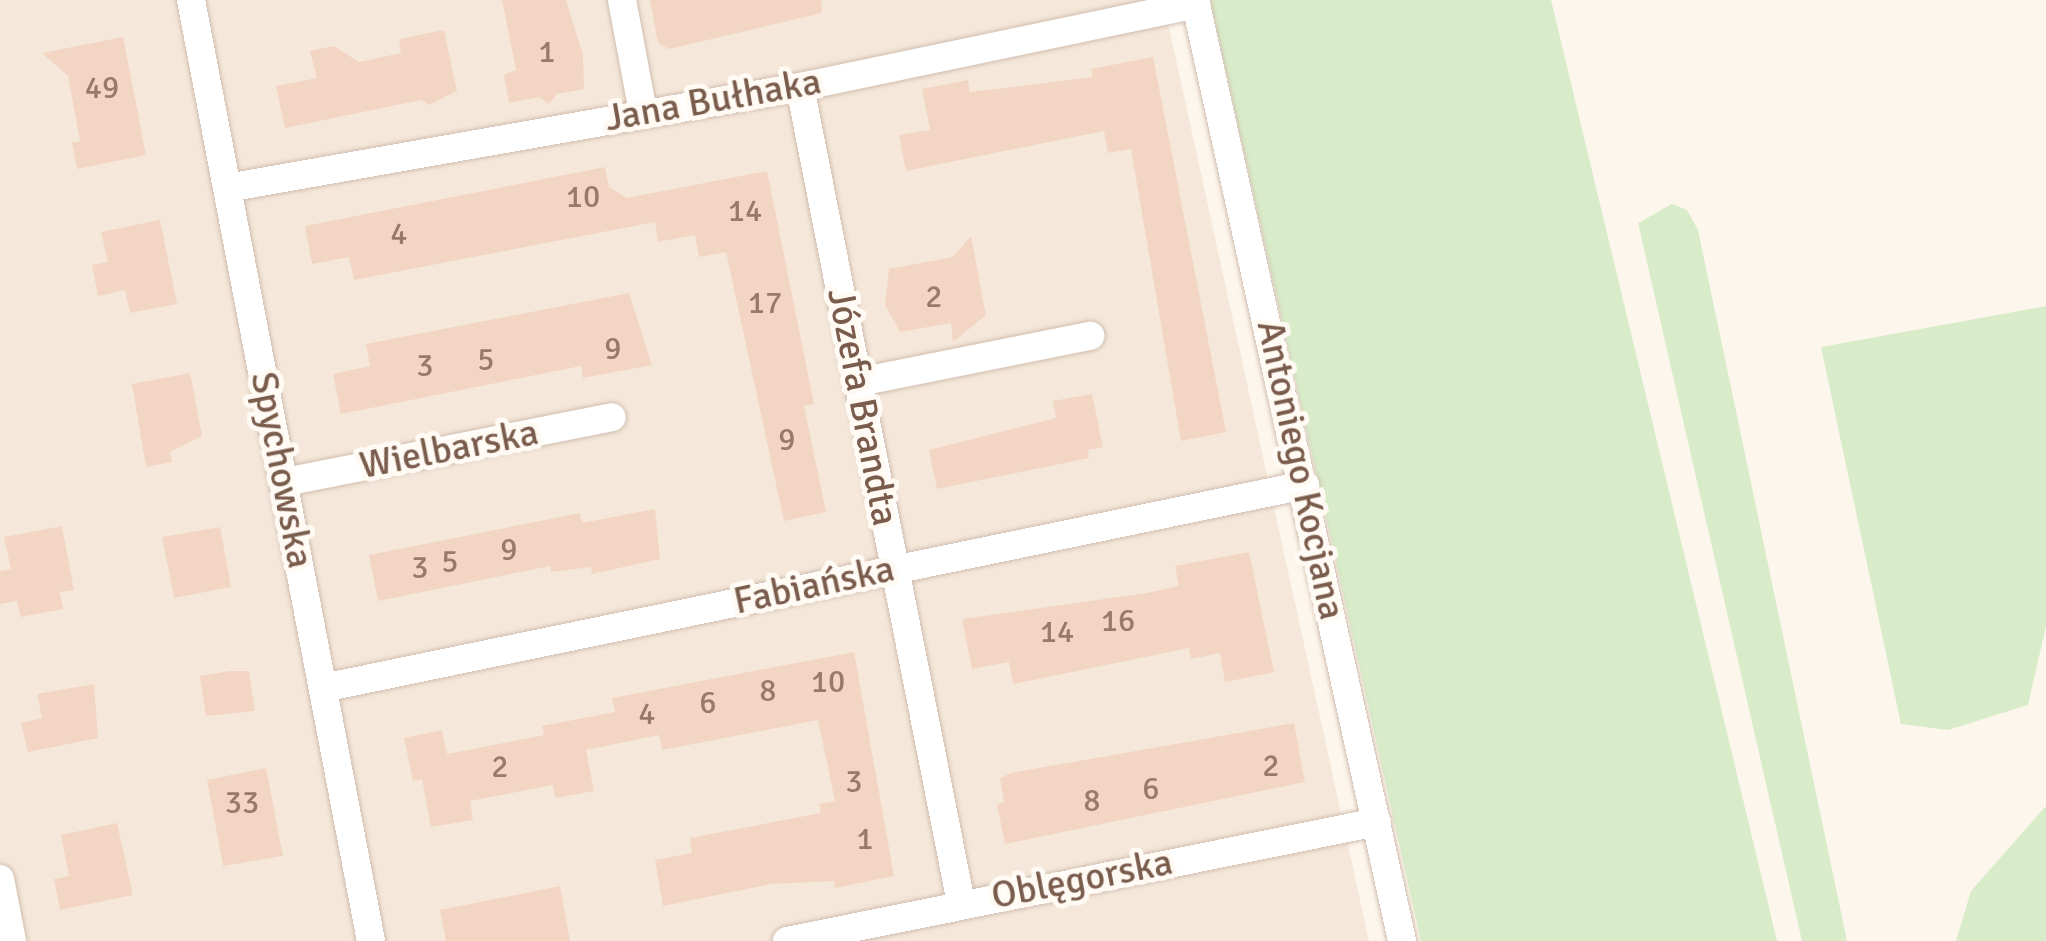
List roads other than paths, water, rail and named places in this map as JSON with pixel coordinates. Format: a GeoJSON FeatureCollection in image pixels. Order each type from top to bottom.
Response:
{"type":"FeatureCollection","features":[{"type":"Feature","properties":{"kind":"street","name":"Spychowska"},"geometry":{"type":"LineString","coordinates":[[191,0],[371,941]]}},
{"type":"Feature","properties":{"kind":"street"},"geometry":{"type":"LineString","coordinates":[[622,0],[644,112]]}},
{"type":"Feature","properties":{"kind":"street","name":"Jana Bułhaka"},"geometry":{"type":"LineString","coordinates":[[227,188],[800,87],[1196,2]]}},
{"type":"Feature","properties":{"kind":"street","name":"Antoniego Kocjana"},"geometry":{"type":"LineString","coordinates":[[1196,2],[1306,484],[1402,941]]}},
{"type":"Feature","properties":{"kind":"street","name":"Józefa Brandta"},"geometry":{"type":"LineString","coordinates":[[800,87],[961,903]]}},
{"type":"Feature","properties":{"kind":"street"},"geometry":{"type":"LineString","coordinates":[[858,382],[1090,336]]}},
{"type":"Feature","properties":{"kind":"street","name":"Wielbarska"},"geometry":{"type":"LineString","coordinates":[[285,482],[612,417]]}},
{"type":"Feature","properties":{"kind":"street","name":"Fabiańska"},"geometry":{"type":"LineString","coordinates":[[323,688],[1306,484]]}},
{"type":"Feature","properties":{"kind":"street","name":"Oblęgorska"},"geometry":{"type":"LineString","coordinates":[[788,941],[1376,822]]}},
{"type":"Feature","properties":{"kind":"street"},"geometry":{"type":"LineString","coordinates":[[0,880],[12,941]]}}]}
